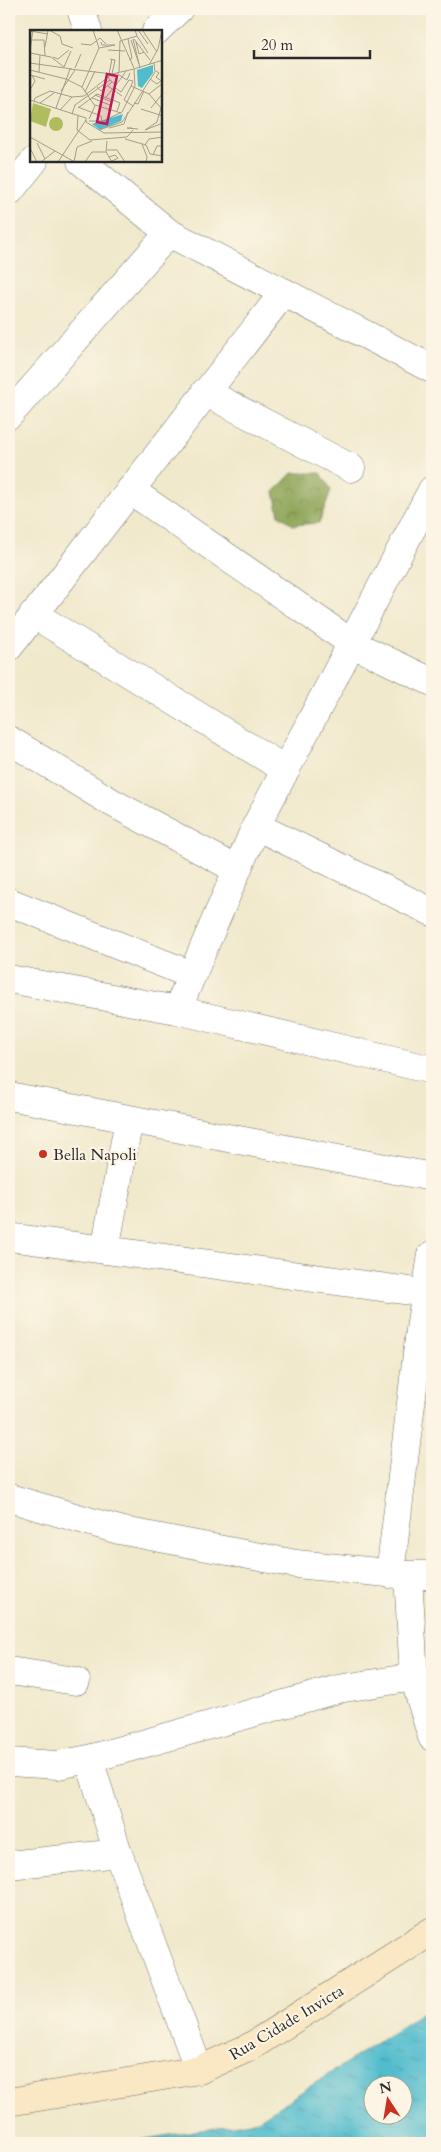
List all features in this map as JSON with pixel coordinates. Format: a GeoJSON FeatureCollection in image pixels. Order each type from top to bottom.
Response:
{"type":"FeatureCollection","features":[{"type":"Feature","properties":{"kind":"main road","name":"Rua Cidade Invicta"},"geometry":{"type":"LineString","coordinates":[[9,2102],[199,2070],[250,2048],[432,1931]]}},
{"type":"Feature","properties":{"kind":"street"},"geometry":{"type":"LineString","coordinates":[[82,9],[88,30]]}},
{"type":"Feature","properties":{"kind":"street"},"geometry":{"type":"LineString","coordinates":[[157,30],[179,9]]}},
{"type":"Feature","properties":{"kind":"street"},"geometry":{"type":"LineString","coordinates":[[9,192],[33,162]]}},
{"type":"Feature","properties":{"kind":"street"},"geometry":{"type":"LineString","coordinates":[[82,162],[169,233],[432,369]]}},
{"type":"Feature","properties":{"kind":"street"},"geometry":{"type":"LineString","coordinates":[[9,415],[169,233]]}},
{"type":"Feature","properties":{"kind":"street"},"geometry":{"type":"LineString","coordinates":[[9,647],[284,292]]}},
{"type":"Feature","properties":{"kind":"street"},"geometry":{"type":"LineString","coordinates":[[205,392],[351,468]]}},
{"type":"Feature","properties":{"kind":"street"},"geometry":{"type":"LineString","coordinates":[[130,490],[353,644],[432,682]]}},
{"type":"Feature","properties":{"kind":"street"},"geometry":{"type":"LineString","coordinates":[[177,1010],[256,826],[429,504]]}},
{"type":"Feature","properties":{"kind":"street"},"geometry":{"type":"LineString","coordinates":[[33,614],[286,770]]}},
{"type":"Feature","properties":{"kind":"street"},"geometry":{"type":"LineString","coordinates":[[9,740],[111,802],[236,869]]}},
{"type":"Feature","properties":{"kind":"street"},"geometry":{"type":"LineString","coordinates":[[256,826],[432,912]]}},
{"type":"Feature","properties":{"kind":"street"},"geometry":{"type":"LineString","coordinates":[[9,902],[192,975]]}},
{"type":"Feature","properties":{"kind":"street"},"geometry":{"type":"LineString","coordinates":[[9,980],[177,1010],[432,1070]]}},
{"type":"Feature","properties":{"kind":"street"},"geometry":{"type":"LineString","coordinates":[[9,1096],[432,1177]]}},
{"type":"Feature","properties":{"kind":"street"},"geometry":{"type":"LineString","coordinates":[[106,1250],[129,1119]]}},
{"type":"Feature","properties":{"kind":"street"},"geometry":{"type":"LineString","coordinates":[[9,1237],[425,1293]]}},
{"type":"Feature","properties":{"kind":"street"},"geometry":{"type":"LineString","coordinates":[[432,1255],[425,1293],[426,1322],[410,1575],[414,1677],[432,1737]]}},
{"type":"Feature","properties":{"kind":"street"},"geometry":{"type":"LineString","coordinates":[[9,1498],[119,1530],[296,1564],[410,1575]]}},
{"type":"Feature","properties":{"kind":"street"},"geometry":{"type":"LineString","coordinates":[[9,1671],[76,1681]]}},
{"type":"Feature","properties":{"kind":"street"},"geometry":{"type":"LineString","coordinates":[[9,1762],[58,1765],[90,1759],[338,1689],[414,1677]]}},
{"type":"Feature","properties":{"kind":"street"},"geometry":{"type":"LineString","coordinates":[[90,1759],[118,1853],[199,2070]]}},
{"type":"Feature","properties":{"kind":"street"},"geometry":{"type":"LineString","coordinates":[[9,1865],[118,1853]]}},
{"type":"Feature","properties":{"kind":"green space"},"geometry":{"type":"Polygon","coordinates":[[[292,473],[321,473],[331,490],[319,523],[293,525],[279,515],[274,492],[292,473]]]}},
{"type":"Feature","properties":{"kind":"water"},"geometry":{"type":"Polygon","coordinates":[[[432,2007],[432,2143],[121,2143],[257,2121],[432,2007]]]}},
{"type":"Feature","properties":{"kind":"place","name":"Bella Napoli"},"geometry":{"type":"Point","coordinates":[43,1154]}}]}
